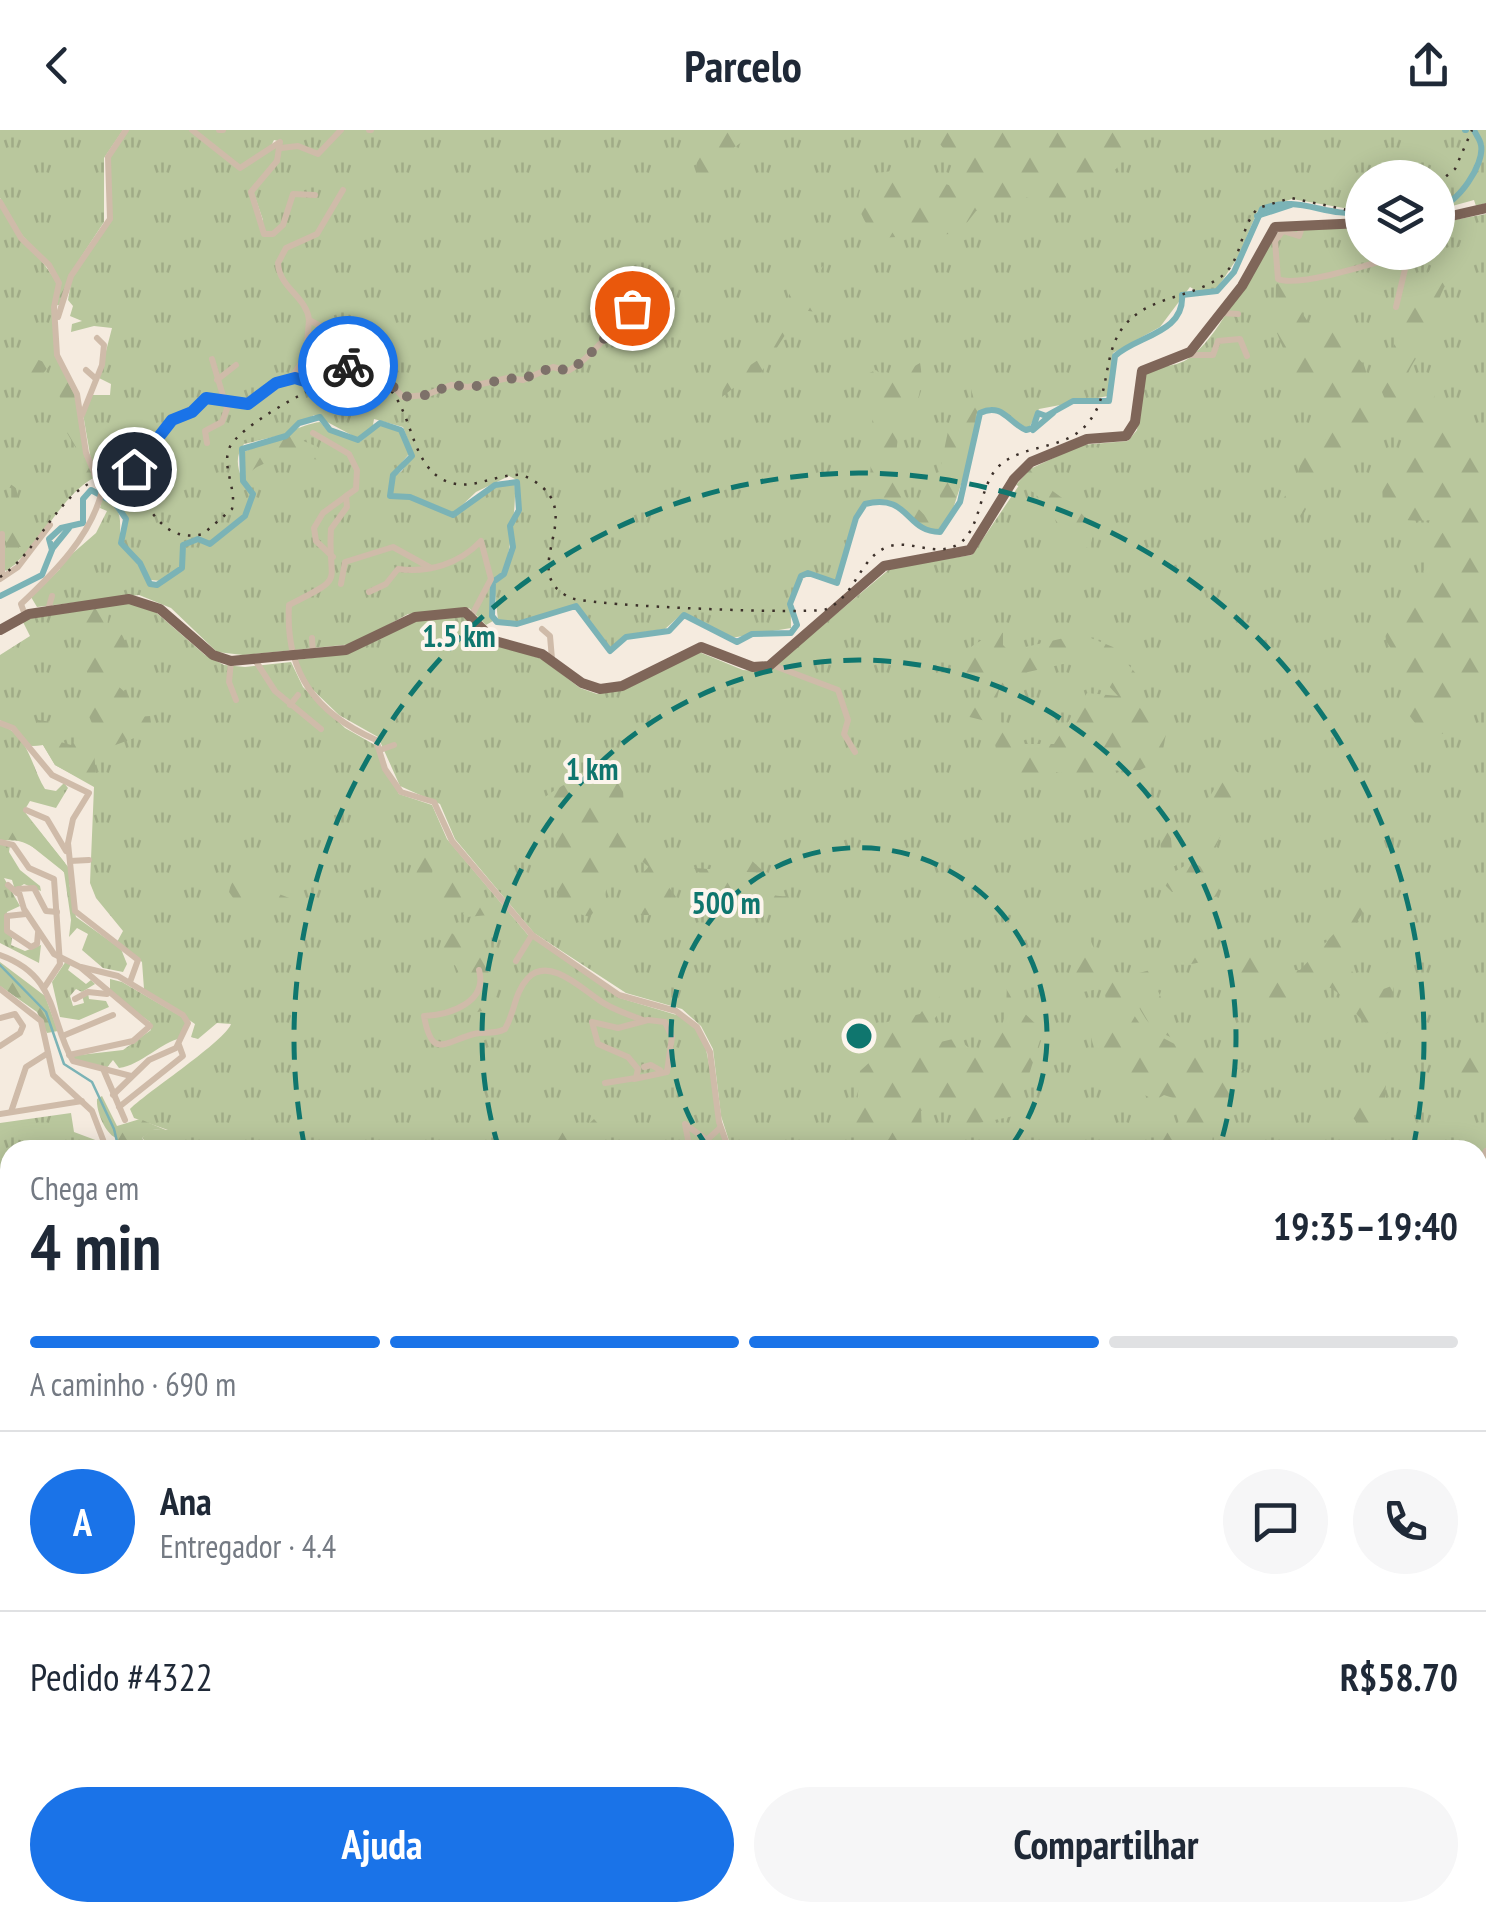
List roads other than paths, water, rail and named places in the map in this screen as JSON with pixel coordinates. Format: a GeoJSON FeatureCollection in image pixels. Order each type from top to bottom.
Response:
{"type":"FeatureCollection","features":[{"type":"Feature","properties":{"kind":"main road"},"geometry":{"type":"LineString","coordinates":[[1455,215],[1486,208]]}},
{"type":"Feature","properties":{"kind":"main road"},"geometry":{"type":"LineString","coordinates":[[0,630],[25,615],[117,599],[140,601],[166,613],[217,657],[232,662],[358,647],[414,617],[462,612],[472,615],[495,640],[552,660],[586,685],[605,690],[622,686],[697,648],[714,649],[758,668],[778,664],[884,566],[904,558],[958,554],[974,548],[1014,479],[1031,462],[1087,439],[1126,436],[1135,422],[1142,370],[1186,355],[1242,286],[1273,228],[1345,223]]}},
{"type":"Feature","properties":{"kind":"street"},"geometry":{"type":"LineString","coordinates":[[57,317],[66,303],[71,276],[110,219],[108,157],[126,130]]}},
{"type":"Feature","properties":{"kind":"street"},"geometry":{"type":"LineString","coordinates":[[281,148],[298,146],[318,154],[341,130]]}},
{"type":"Feature","properties":{"kind":"street"},"geometry":{"type":"LineString","coordinates":[[199,132],[240,168],[269,151],[276,141],[281,148]]}},
{"type":"Feature","properties":{"kind":"street"},"geometry":{"type":"LineString","coordinates":[[281,148],[276,163],[252,192],[263,233],[280,230],[293,194],[315,195]]}},
{"type":"Feature","properties":{"kind":"street"},"geometry":{"type":"LineString","coordinates":[[292,378],[306,356],[308,306],[286,285],[278,263],[286,248],[317,234],[343,190]]}},
{"type":"Feature","properties":{"kind":"street"},"geometry":{"type":"LineString","coordinates":[[0,202],[18,233],[58,280],[57,356],[77,394],[100,499],[88,532],[21,604],[25,615]]}},
{"type":"Feature","properties":{"kind":"street"},"geometry":{"type":"LineString","coordinates":[[1303,223],[1299,236],[1283,231],[1275,241],[1278,279],[1293,284],[1339,270],[1374,267],[1402,255],[1406,265],[1396,307]]}},
{"type":"Feature","properties":{"kind":"street"},"geometry":{"type":"LineString","coordinates":[[94,474],[134,469],[172,420],[192,412],[206,398],[248,404],[271,385],[292,378],[308,382],[328,370],[376,368],[402,397],[426,395],[451,385],[473,387],[508,378],[520,380],[553,367],[568,371],[585,360],[612,325],[639,302]]}},
{"type":"Feature","properties":{"kind":"street"},"geometry":{"type":"LineString","coordinates":[[1221,313],[1238,314]]}},
{"type":"Feature","properties":{"kind":"street"},"geometry":{"type":"LineString","coordinates":[[309,320],[330,331],[330,356],[323,364],[328,370]]}},
{"type":"Feature","properties":{"kind":"street"},"geometry":{"type":"LineString","coordinates":[[1186,355],[1213,355],[1218,342],[1236,336],[1247,356]]}},
{"type":"Feature","properties":{"kind":"street"},"geometry":{"type":"LineString","coordinates":[[82,416],[104,353],[97,338]]}},
{"type":"Feature","properties":{"kind":"street"},"geometry":{"type":"LineString","coordinates":[[208,444],[205,433],[222,422],[225,399],[212,359]]}},
{"type":"Feature","properties":{"kind":"street"},"geometry":{"type":"LineString","coordinates":[[217,380],[236,365]]}},
{"type":"Feature","properties":{"kind":"street"},"geometry":{"type":"LineString","coordinates":[[86,370],[94,378]]}},
{"type":"Feature","properties":{"kind":"street"},"geometry":{"type":"LineString","coordinates":[[313,433],[340,446],[354,462],[356,488],[324,511],[314,528],[316,541],[335,562]]}},
{"type":"Feature","properties":{"kind":"street"},"geometry":{"type":"LineString","coordinates":[[346,496],[348,506],[331,529],[335,562],[327,584],[309,598],[290,605],[292,656],[303,683],[350,727],[376,740],[385,769],[398,789],[411,800],[434,802],[452,841],[532,935],[623,997],[676,1011],[697,1027],[710,1052],[725,1140]]}},
{"type":"Feature","properties":{"kind":"street"},"geometry":{"type":"LineString","coordinates":[[1,579],[18,567],[50,526]]}},
{"type":"Feature","properties":{"kind":"street"},"geometry":{"type":"LineString","coordinates":[[1,579],[2,534]]}},
{"type":"Feature","properties":{"kind":"street"},"geometry":{"type":"LineString","coordinates":[[368,592],[382,587],[398,569],[430,569],[467,556],[480,542],[485,543],[491,579],[472,615]]}},
{"type":"Feature","properties":{"kind":"street"},"geometry":{"type":"LineString","coordinates":[[341,584],[345,562],[392,547],[428,563],[430,569]]}},
{"type":"Feature","properties":{"kind":"street"},"geometry":{"type":"LineString","coordinates":[[48,612],[52,596]]}},
{"type":"Feature","properties":{"kind":"street"},"geometry":{"type":"LineString","coordinates":[[542,630],[550,636],[552,660]]}},
{"type":"Feature","properties":{"kind":"street"},"geometry":{"type":"LineString","coordinates":[[312,638],[314,654]]}},
{"type":"Feature","properties":{"kind":"street"},"geometry":{"type":"LineString","coordinates":[[255,660],[271,686],[322,728]]}},
{"type":"Feature","properties":{"kind":"street"},"geometry":{"type":"LineString","coordinates":[[232,662],[228,682],[236,700]]}},
{"type":"Feature","properties":{"kind":"street"},"geometry":{"type":"LineString","coordinates":[[778,664],[840,693],[848,720],[844,734],[856,752]]}},
{"type":"Feature","properties":{"kind":"street"},"geometry":{"type":"LineString","coordinates":[[290,705],[298,695]]}},
{"type":"Feature","properties":{"kind":"street"},"geometry":{"type":"LineString","coordinates":[[0,723],[12,728],[52,775],[89,793],[73,819],[66,846]]}},
{"type":"Feature","properties":{"kind":"street"},"geometry":{"type":"LineString","coordinates":[[380,750],[394,745]]}},
{"type":"Feature","properties":{"kind":"street"},"geometry":{"type":"LineString","coordinates":[[26,810],[46,818],[66,846],[76,914],[137,959],[138,967],[130,982]]}},
{"type":"Feature","properties":{"kind":"street"},"geometry":{"type":"LineString","coordinates":[[0,842],[16,848],[29,868],[52,876],[60,967],[44,988]]}},
{"type":"Feature","properties":{"kind":"street"},"geometry":{"type":"LineString","coordinates":[[69,859],[89,860]]}},
{"type":"Feature","properties":{"kind":"street"},"geometry":{"type":"LineString","coordinates":[[8,884],[17,893],[20,909],[60,958],[130,982],[184,1017],[188,1028],[184,1049],[119,1107]]}},
{"type":"Feature","properties":{"kind":"street"},"geometry":{"type":"LineString","coordinates":[[17,893],[22,886],[34,888],[45,911],[57,912]]}},
{"type":"Feature","properties":{"kind":"street"},"geometry":{"type":"LineString","coordinates":[[20,909],[6,918],[8,932],[30,947],[38,942],[38,931]]}},
{"type":"Feature","properties":{"kind":"street"},"geometry":{"type":"LineString","coordinates":[[516,961],[532,935]]}},
{"type":"Feature","properties":{"kind":"street"},"geometry":{"type":"LineString","coordinates":[[0,955],[15,962],[52,997],[74,1062],[132,1077]]}},
{"type":"Feature","properties":{"kind":"street"},"geometry":{"type":"LineString","coordinates":[[478,970],[480,989],[474,999],[456,1009],[424,1016],[427,1035],[438,1044],[500,1032],[526,981],[561,955]]}},
{"type":"Feature","properties":{"kind":"street"},"geometry":{"type":"LineString","coordinates":[[69,1054],[131,1041],[149,1031],[148,1021],[108,995],[80,967]]}},
{"type":"Feature","properties":{"kind":"street"},"geometry":{"type":"LineString","coordinates":[[544,970],[564,976],[602,1002],[642,1020]]}},
{"type":"Feature","properties":{"kind":"street"},"geometry":{"type":"LineString","coordinates":[[0,989],[40,1018],[54,1077],[84,1101],[95,1117],[99,1140]]}},
{"type":"Feature","properties":{"kind":"street"},"geometry":{"type":"LineString","coordinates":[[75,1000],[88,992],[108,995]]}},
{"type":"Feature","properties":{"kind":"street"},"geometry":{"type":"LineString","coordinates":[[0,1018],[15,1014],[23,1028],[0,1046]]}},
{"type":"Feature","properties":{"kind":"street"},"geometry":{"type":"LineString","coordinates":[[64,1035],[112,1015]]}},
{"type":"Feature","properties":{"kind":"street"},"geometry":{"type":"LineString","coordinates":[[634,1079],[638,1072],[635,1063],[598,1044],[591,1025],[596,1020],[618,1028],[642,1020],[662,1020],[670,1029],[665,1073]]}},
{"type":"Feature","properties":{"kind":"street"},"geometry":{"type":"LineString","coordinates":[[113,1095],[152,1058],[184,1049]]}},
{"type":"Feature","properties":{"kind":"street"},"geometry":{"type":"LineString","coordinates":[[11,1112],[26,1067],[48,1053]]}},
{"type":"Feature","properties":{"kind":"street"},"geometry":{"type":"LineString","coordinates":[[644,1067],[651,1064],[665,1073]]}},
{"type":"Feature","properties":{"kind":"street"},"geometry":{"type":"LineString","coordinates":[[104,1071],[125,1120]]}},
{"type":"Feature","properties":{"kind":"street"},"geometry":{"type":"LineString","coordinates":[[605,1082],[665,1073]]}},
{"type":"Feature","properties":{"kind":"street"},"geometry":{"type":"LineString","coordinates":[[0,1114],[84,1101]]}},
{"type":"Feature","properties":{"kind":"street"},"geometry":{"type":"LineString","coordinates":[[688,1140],[685,1124],[702,1140]]}},
{"type":"Feature","properties":{"kind":"street"},"geometry":{"type":"LineString","coordinates":[[713,1140],[720,1128]]}},
{"type":"Feature","properties":{"kind":"waterway"},"geometry":{"type":"LineString","coordinates":[[1455,197],[1479,162],[1480,143],[1474,130]]}},
{"type":"Feature","properties":{"kind":"waterway"},"geometry":{"type":"LineString","coordinates":[[0,596],[42,575],[52,550],[49,539],[61,528],[83,523],[83,499],[91,490],[115,503],[126,519],[121,543],[140,563],[150,584],[157,585],[182,568],[183,545],[198,539],[210,544],[245,516],[253,494],[243,481],[242,449],[286,436],[299,423],[320,417],[330,430],[358,440],[380,423],[401,430],[412,456],[393,475],[390,496],[410,497],[453,515],[495,485],[517,482],[519,510],[510,526],[513,547],[504,574],[493,582],[492,616],[497,622],[517,624],[576,606],[610,651],[626,637],[669,631],[684,615],[737,642],[752,634],[791,633],[797,625],[790,604],[801,576],[808,573],[837,583],[856,518],[865,504],[891,504],[920,526],[940,532],[960,502],[980,413],[1000,412],[1026,430],[1033,428],[1038,413],[1046,416],[1073,401],[1109,401],[1115,356],[1168,326],[1181,308],[1182,295],[1217,291],[1234,272],[1262,209],[1288,204],[1345,213]]}},
{"type":"Feature","properties":{"kind":"waterway"},"geometry":{"type":"LineString","coordinates":[[1257,216],[1291,205]]}},
{"type":"Feature","properties":{"kind":"waterway"},"geometry":{"type":"LineString","coordinates":[[1033,430],[1053,413]]}},
{"type":"Feature","properties":{"kind":"waterway"},"geometry":{"type":"LineString","coordinates":[[52,549],[69,528]]}},
{"type":"Feature","properties":{"kind":"waterway"},"geometry":{"type":"LineString","coordinates":[[0,965],[46,1012],[64,1064],[92,1082],[117,1140]]}},
{"type":"Feature","properties":{"kind":"railway"},"geometry":{"type":"LineString","coordinates":[[1455,169],[1472,130]]}},
{"type":"Feature","properties":{"kind":"railway"},"geometry":{"type":"LineString","coordinates":[[0,577],[26,553],[70,498],[99,479],[132,486],[153,515],[178,534],[203,534],[232,509],[227,456],[235,440],[299,396],[332,380],[356,375],[376,380],[392,392],[424,460],[440,478],[450,483],[471,484],[522,475],[544,488],[554,504],[556,521],[549,572],[555,586],[571,598],[702,609],[827,609],[845,595],[871,558],[890,546],[940,549],[957,545],[971,530],[987,485],[999,466],[1078,433],[1095,413],[1112,350],[1124,326],[1145,309],[1206,286],[1226,272],[1258,208],[1291,198],[1345,209]]}}]}
